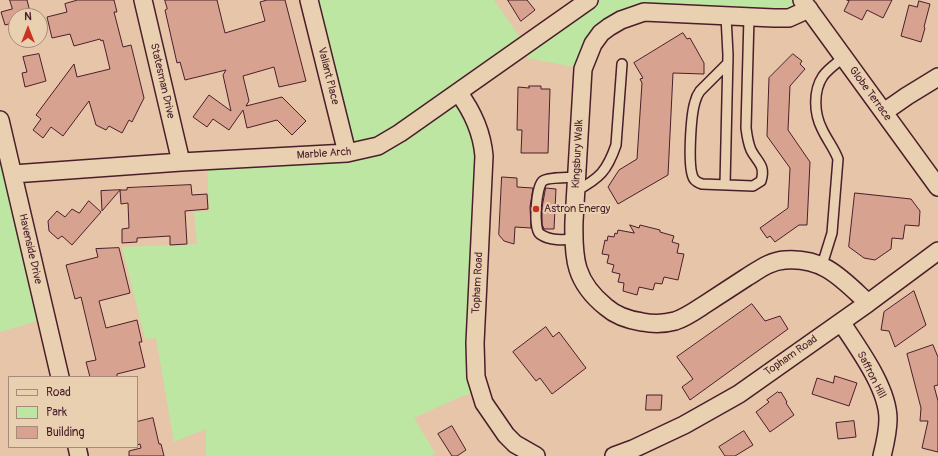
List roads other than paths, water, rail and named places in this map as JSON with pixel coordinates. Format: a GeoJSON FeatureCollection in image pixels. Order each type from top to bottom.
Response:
{"type":"FeatureCollection","features":[{"type":"Feature","properties":{"kind":"street","name":"Statesman Drive"},"geometry":{"type":"LineString","coordinates":[[143,0],[181,162]]}},
{"type":"Feature","properties":{"kind":"street","name":"Valiant Place"},"geometry":{"type":"LineString","coordinates":[[309,0],[347,153]]}},
{"type":"Feature","properties":{"kind":"street","name":"Marble Arch"},"geometry":{"type":"LineString","coordinates":[[13,174],[181,162],[347,153],[378,146],[400,133],[589,0]]}},
{"type":"Feature","properties":{"kind":"street","name":"Kingsbury Walk"},"geometry":{"type":"LineString","coordinates":[[805,5],[789,18],[644,12],[621,20],[601,33],[593,44],[583,68],[574,239],[576,264],[579,273],[591,294],[610,311],[634,321],[645,323],[660,324],[675,321],[691,313],[767,264],[775,261],[799,260],[822,265],[837,274],[868,303]]}},
{"type":"Feature","properties":{"kind":"street","name":"Globe Terrace"},"geometry":{"type":"LineString","coordinates":[[805,5],[938,187]]}},
{"type":"Feature","properties":{"kind":"street"},"geometry":{"type":"LineString","coordinates":[[884,112],[938,77]]}},
{"type":"Feature","properties":{"kind":"street","name":"Topham Road"},"geometry":{"type":"LineString","coordinates":[[458,92],[464,100],[478,127],[484,156],[475,343],[476,377],[484,403],[506,435],[515,444],[536,456]]}},
{"type":"Feature","properties":{"kind":"street","name":"Havenside Drive"},"geometry":{"type":"LineString","coordinates":[[0,120],[60,376]]}},
{"type":"Feature","properties":{"kind":"street","name":"Topham Road"},"geometry":{"type":"LineString","coordinates":[[614,456],[633,449],[684,425],[739,394],[868,303],[938,251]]}},
{"type":"Feature","properties":{"kind":"street","name":"Saffron Hill"},"geometry":{"type":"LineString","coordinates":[[841,322],[869,366],[884,396],[888,419],[882,456]]}},
{"type":"Feature","properties":{"kind":"lane"},"geometry":{"type":"LineString","coordinates":[[725,185],[728,63],[726,16]]}},
{"type":"Feature","properties":{"kind":"lane"},"geometry":{"type":"LineString","coordinates":[[728,63],[696,96],[694,104],[690,160],[692,174],[696,181],[702,184],[753,186],[761,181],[763,176],[762,166],[751,151],[746,128],[749,17]]}},
{"type":"Feature","properties":{"kind":"lane"},"geometry":{"type":"LineString","coordinates":[[822,265],[832,234],[838,159],[836,151],[822,129],[815,100],[818,84],[824,75],[844,57]]}},
{"type":"Feature","properties":{"kind":"lane"},"geometry":{"type":"LineString","coordinates":[[574,239],[559,240],[548,238],[540,234],[538,231],[536,223],[539,186],[542,181],[546,179],[576,184],[596,179],[608,166],[616,145],[622,64]]}},
{"type":"Feature","properties":{"kind":"place","name":"Astron Energy"},"geometry":{"type":"Point","coordinates":[536,209]}}]}
